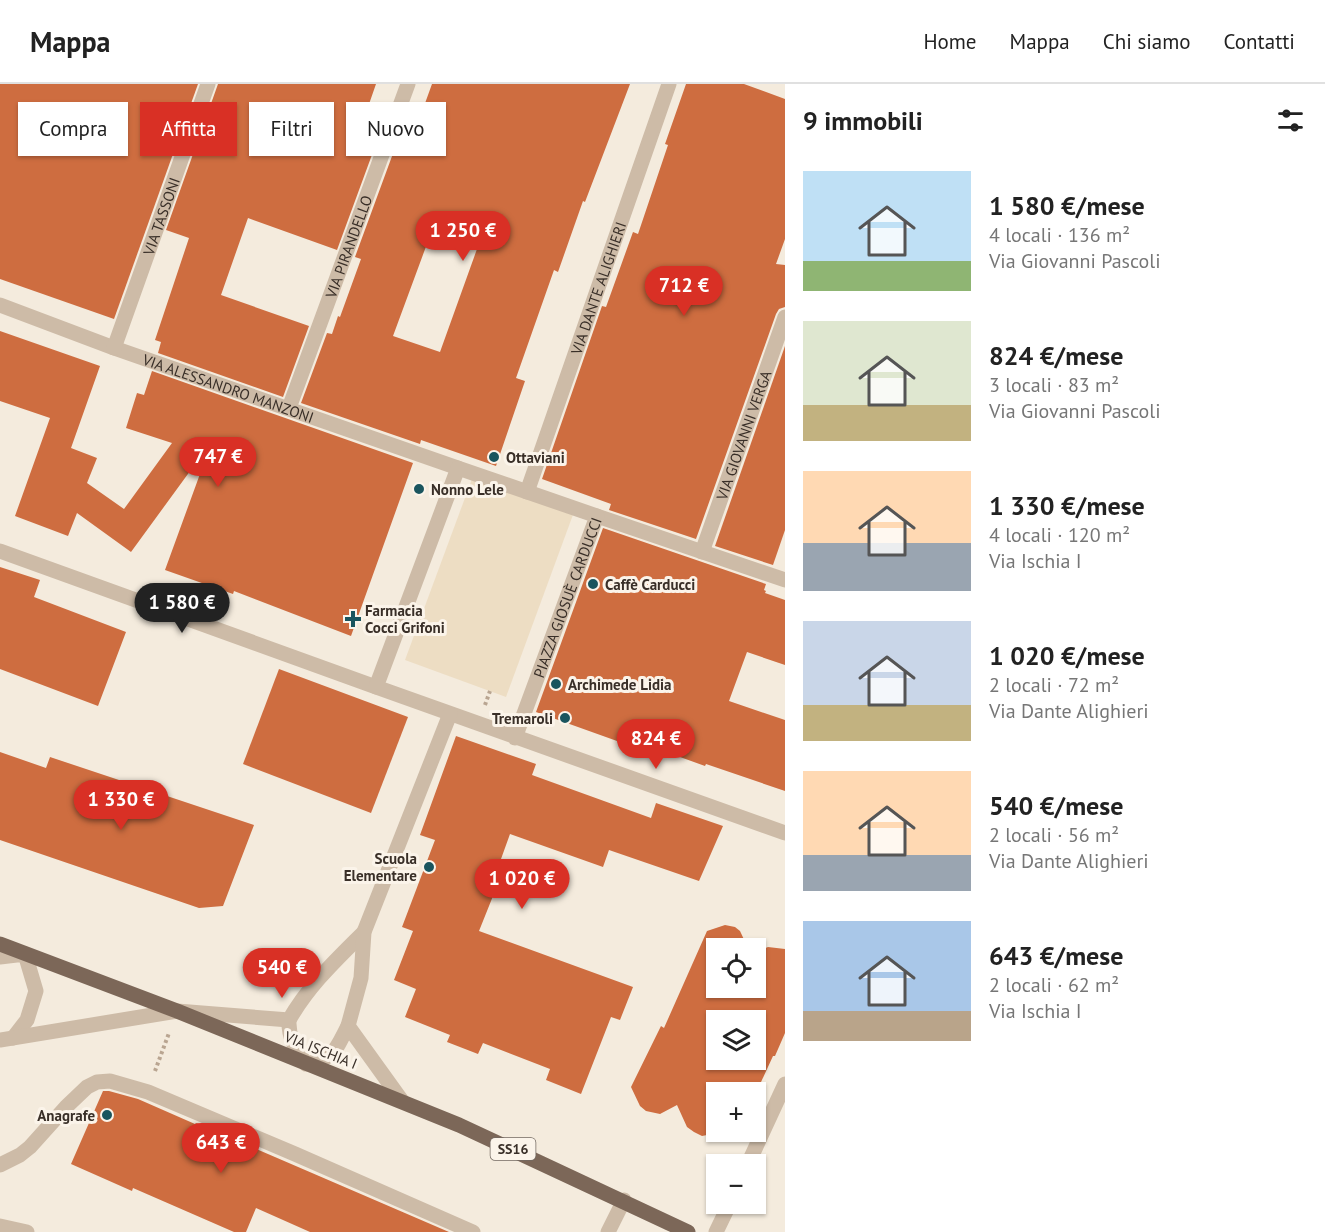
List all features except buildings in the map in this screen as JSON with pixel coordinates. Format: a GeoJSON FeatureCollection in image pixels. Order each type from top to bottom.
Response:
{"type":"FeatureCollection","features":[{"type":"Feature","properties":{"kind":"main road","name":"VIA ISCHIA I"},"geometry":{"type":"LineString","coordinates":[[0,945],[177,1011],[402,1101],[624,1200]]}},
{"type":"Feature","properties":{"kind":"main road","name":"SS16"},"geometry":{"type":"LineString","coordinates":[[624,1200],[688,1232]]}},
{"type":"Feature","properties":{"kind":"street","name":"VIA TASSONI"},"geometry":{"type":"LineString","coordinates":[[114,348],[208,84]]}},
{"type":"Feature","properties":{"kind":"street","name":"VIA PIRANDELLO"},"geometry":{"type":"LineString","coordinates":[[289,408],[408,84]]}},
{"type":"Feature","properties":{"kind":"street","name":"VIA DANTE ALIGHIERI"},"geometry":{"type":"LineString","coordinates":[[527,492],[669,84]]}},
{"type":"Feature","properties":{"kind":"street","name":"VIA ALESSANDRO MANZONI"},"geometry":{"type":"LineString","coordinates":[[0,305],[114,348],[458,468]]}},
{"type":"Feature","properties":{"kind":"street","name":"VIA GIOVANNI VERGA"},"geometry":{"type":"LineString","coordinates":[[702,552],[785,317]]}},
{"type":"Feature","properties":{"kind":"street","name":"PIAZZA GIOSUÈ CARDUCCI"},"geometry":{"type":"LineString","coordinates":[[458,468],[597,516],[515,738]]}},
{"type":"Feature","properties":{"kind":"street"},"geometry":{"type":"LineString","coordinates":[[376,687],[458,468]]}},
{"type":"Feature","properties":{"kind":"street"},"geometry":{"type":"LineString","coordinates":[[597,516],[785,580]]}},
{"type":"Feature","properties":{"kind":"street"},"geometry":{"type":"LineString","coordinates":[[0,551],[515,738],[785,833]]}},
{"type":"Feature","properties":{"kind":"street"},"geometry":{"type":"LineString","coordinates":[[364,932],[317,979],[289,1020],[288,1033],[306,1064],[324,1060],[330,1056],[348,1026],[361,978],[364,932],[450,714]]}},
{"type":"Feature","properties":{"kind":"street"},"geometry":{"type":"LineString","coordinates":[[0,957],[25,954],[36,992],[27,1020],[6,1039]]}},
{"type":"Feature","properties":{"kind":"street"},"geometry":{"type":"LineString","coordinates":[[6,1039],[177,1011],[289,1020]]}},
{"type":"Feature","properties":{"kind":"street"},"geometry":{"type":"LineString","coordinates":[[348,1026],[402,1101]]}},
{"type":"Feature","properties":{"kind":"street"},"geometry":{"type":"LineString","coordinates":[[0,1165],[30,1147],[77,1095],[97,1082],[110,1081],[148,1092],[472,1232]]}},
{"type":"Feature","properties":{"kind":"street"},"geometry":{"type":"LineString","coordinates":[[753,1154],[785,1084]]}},
{"type":"Feature","properties":{"kind":"street"},"geometry":{"type":"LineString","coordinates":[[608,1232],[624,1200]]}},
{"type":"Feature","properties":{"kind":"street"},"geometry":{"type":"LineString","coordinates":[[716,1232],[725,1214]]}},
{"type":"Feature","properties":{"kind":"street"},"geometry":{"type":"LineString","coordinates":[[0,1227],[27,1232]]}},
{"type":"Feature","properties":{"kind":"path"},"geometry":{"type":"LineString","coordinates":[[148,1092],[177,1011]]}},
{"type":"Feature","properties":{"kind":"shaded area"},"geometry":{"type":"Polygon","coordinates":[[[472,479],[574,512],[506,697],[405,660],[472,479]]]}},
{"type":"Feature","properties":{"kind":"place","name":"Ottaviani"},"geometry":{"type":"Point","coordinates":[494,457]}},
{"type":"Feature","properties":{"kind":"place","name":"Nonno Lele"},"geometry":{"type":"Point","coordinates":[419,489]}},
{"type":"Feature","properties":{"kind":"place","name":"Caffè Carducci"},"geometry":{"type":"Point","coordinates":[593,584]}},
{"type":"Feature","properties":{"kind":"place","name":"Farmacia Cocci Grifoni"},"geometry":{"type":"Point","coordinates":[353,619]}},
{"type":"Feature","properties":{"kind":"place","name":"Archimede Lidia"},"geometry":{"type":"Point","coordinates":[556,684]}},
{"type":"Feature","properties":{"kind":"place","name":"Tremaroli"},"geometry":{"type":"Point","coordinates":[565,718]}},
{"type":"Feature","properties":{"kind":"place","name":"Scuola Elementare"},"geometry":{"type":"Point","coordinates":[429,867]}},
{"type":"Feature","properties":{"kind":"place","name":"Anagrafe"},"geometry":{"type":"Point","coordinates":[107,1115]}}]}
